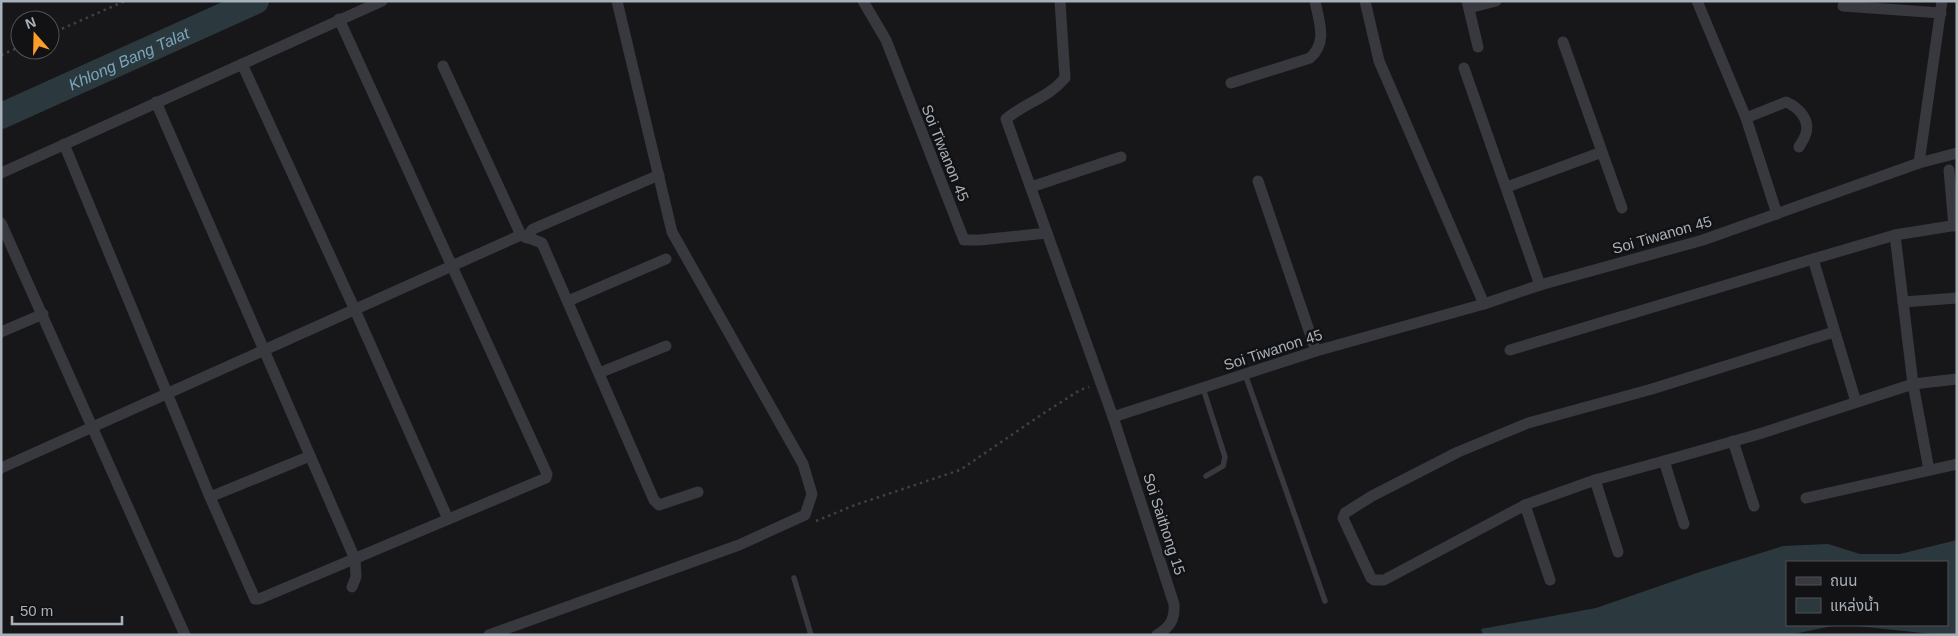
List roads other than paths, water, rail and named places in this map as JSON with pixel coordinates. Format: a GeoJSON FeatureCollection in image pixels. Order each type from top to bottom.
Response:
{"type":"FeatureCollection","features":[{"type":"Feature","properties":{"kind":"street"},"geometry":{"type":"LineString","coordinates":[[1,173],[382,1]]}},
{"type":"Feature","properties":{"kind":"street"},"geometry":{"type":"LineString","coordinates":[[488,635],[739,545],[805,516],[812,494],[803,464],[672,232],[616,1]]}},
{"type":"Feature","properties":{"kind":"street","name":"Soi Tiwanon 45"},"geometry":{"type":"LineString","coordinates":[[863,1],[886,40],[964,240],[1047,233]]}},
{"type":"Feature","properties":{"kind":"street"},"geometry":{"type":"LineString","coordinates":[[1060,1],[1065,78],[1047,96],[1018,110],[1006,120],[1113,417]]}},
{"type":"Feature","properties":{"kind":"street"},"geometry":{"type":"LineString","coordinates":[[1231,83],[1310,58],[1318,51],[1321,40],[1315,1]]}},
{"type":"Feature","properties":{"kind":"street"},"geometry":{"type":"LineString","coordinates":[[1365,1],[1379,61],[1484,304]]}},
{"type":"Feature","properties":{"kind":"street"},"geometry":{"type":"LineString","coordinates":[[1478,47],[1468,5],[1496,1]]}},
{"type":"Feature","properties":{"kind":"street"},"geometry":{"type":"LineString","coordinates":[[1697,1],[1746,118],[1777,214]]}},
{"type":"Feature","properties":{"kind":"street"},"geometry":{"type":"LineString","coordinates":[[1843,6],[1942,7],[1919,163]]}},
{"type":"Feature","properties":{"kind":"street"},"geometry":{"type":"LineString","coordinates":[[64,144],[210,497],[255,599],[260,599],[546,478],[548,476],[339,19]]}},
{"type":"Feature","properties":{"kind":"street"},"geometry":{"type":"LineString","coordinates":[[1563,42],[1622,208]]}},
{"type":"Feature","properties":{"kind":"street"},"geometry":{"type":"LineString","coordinates":[[242,64],[448,519]]}},
{"type":"Feature","properties":{"kind":"street"},"geometry":{"type":"LineString","coordinates":[[443,66],[524,236],[542,243],[656,504],[662,504],[698,492]]}},
{"type":"Feature","properties":{"kind":"street"},"geometry":{"type":"LineString","coordinates":[[1464,68],[1507,186],[1540,285]]}},
{"type":"Feature","properties":{"kind":"street"},"geometry":{"type":"LineString","coordinates":[[156,102],[356,559],[356,577],[352,587]]}},
{"type":"Feature","properties":{"kind":"street"},"geometry":{"type":"LineString","coordinates":[[1746,118],[1786,102],[1793,104],[1800,109],[1807,132],[1799,147]]}},
{"type":"Feature","properties":{"kind":"street"},"geometry":{"type":"LineString","coordinates":[[1507,186],[1602,152]]}},
{"type":"Feature","properties":{"kind":"street","name":"Soi Tiwanon 45"},"geometry":{"type":"LineString","coordinates":[[1113,417],[1316,351],[1484,304],[1540,285],[1703,240],[1919,163],[1957,153]]}},
{"type":"Feature","properties":{"kind":"street"},"geometry":{"type":"LineString","coordinates":[[1031,187],[1121,157]]}},
{"type":"Feature","properties":{"kind":"street"},"geometry":{"type":"LineString","coordinates":[[1510,350],[1895,235],[1955,225],[1948,170]]}},
{"type":"Feature","properties":{"kind":"street"},"geometry":{"type":"LineString","coordinates":[[1,468],[452,266],[524,236],[532,229],[659,175]]}},
{"type":"Feature","properties":{"kind":"street"},"geometry":{"type":"LineString","coordinates":[[1258,181],[1316,351]]}},
{"type":"Feature","properties":{"kind":"street"},"geometry":{"type":"LineString","coordinates":[[1,223],[185,635]]}},
{"type":"Feature","properties":{"kind":"street"},"geometry":{"type":"LineString","coordinates":[[1895,235],[1913,384],[1930,470]]}},
{"type":"Feature","properties":{"kind":"street"},"geometry":{"type":"LineString","coordinates":[[1813,259],[1856,402]]}},
{"type":"Feature","properties":{"kind":"street"},"geometry":{"type":"LineString","coordinates":[[568,301],[666,260]]}},
{"type":"Feature","properties":{"kind":"street"},"geometry":{"type":"LineString","coordinates":[[1903,302],[1957,298]]}},
{"type":"Feature","properties":{"kind":"street"},"geometry":{"type":"LineString","coordinates":[[1,332],[43,314]]}},
{"type":"Feature","properties":{"kind":"street"},"geometry":{"type":"LineString","coordinates":[[1834,332],[1652,389],[1528,423],[1458,452],[1372,496],[1345,513],[1343,518],[1351,538],[1371,578],[1374,580],[1384,580],[1524,505],[1596,480],[1733,441],[1913,384],[1957,379]]}},
{"type":"Feature","properties":{"kind":"street"},"geometry":{"type":"LineString","coordinates":[[599,372],[666,346]]}},
{"type":"Feature","properties":{"kind":"street","name":"Soi Saithong 15"},"geometry":{"type":"LineString","coordinates":[[1113,417],[1174,604],[1174,614],[1170,626],[1157,635]]}},
{"type":"Feature","properties":{"kind":"street"},"geometry":{"type":"LineString","coordinates":[[1733,441],[1754,506]]}},
{"type":"Feature","properties":{"kind":"street"},"geometry":{"type":"LineString","coordinates":[[210,497],[310,456]]}},
{"type":"Feature","properties":{"kind":"street"},"geometry":{"type":"LineString","coordinates":[[1664,461],[1684,524]]}},
{"type":"Feature","properties":{"kind":"street"},"geometry":{"type":"LineString","coordinates":[[1806,498],[1957,464]]}},
{"type":"Feature","properties":{"kind":"street"},"geometry":{"type":"LineString","coordinates":[[1596,480],[1618,552]]}},
{"type":"Feature","properties":{"kind":"street"},"geometry":{"type":"LineString","coordinates":[[1524,505],[1550,580]]}},
{"type":"Feature","properties":{"kind":"lane"},"geometry":{"type":"LineString","coordinates":[[1245,374],[1325,601]]}},
{"type":"Feature","properties":{"kind":"lane"},"geometry":{"type":"LineString","coordinates":[[1203,388],[1226,456],[1224,466],[1206,476]]}},
{"type":"Feature","properties":{"kind":"lane"},"geometry":{"type":"LineString","coordinates":[[794,578],[810,635]]}},
{"type":"Feature","properties":{"kind":"water"},"geometry":{"type":"Polygon","coordinates":[[[1957,540],[1957,635],[1857,626],[1948,626],[1948,561],[1786,561],[1786,626],[1832,626],[1789,635],[1483,635],[1481,629],[1596,608],[1783,546],[1828,544],[1860,554],[1900,554],[1957,540]]]}},
{"type":"Feature","properties":{"kind":"waterway","name":"Khlong Bang Talat"},"geometry":{"type":"LineString","coordinates":[[1,116],[256,1]]}}]}
